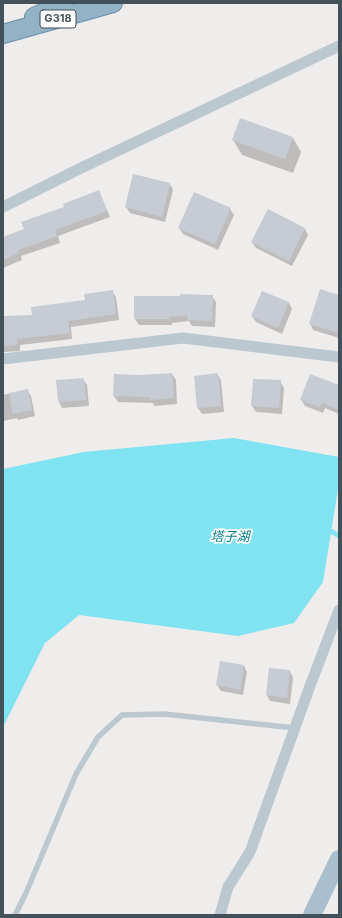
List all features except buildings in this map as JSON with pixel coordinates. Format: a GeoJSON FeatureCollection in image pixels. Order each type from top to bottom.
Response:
{"type":"FeatureCollection","features":[{"type":"Feature","properties":{"kind":"highway","name":"G318"},"geometry":{"type":"LineString","coordinates":[[3,33],[64,3]]}},
{"type":"Feature","properties":{"kind":"highway","name":"G318"},"geometry":{"type":"LineString","coordinates":[[3,33],[113,3]]}},
{"type":"Feature","properties":{"kind":"main road"},"geometry":{"type":"LineString","coordinates":[[312,915],[339,859]]}},
{"type":"Feature","properties":{"kind":"street"},"geometry":{"type":"LineString","coordinates":[[3,207],[81,168],[339,46]]}},
{"type":"Feature","properties":{"kind":"street"},"geometry":{"type":"LineString","coordinates":[[3,358],[183,338],[339,357]]}},
{"type":"Feature","properties":{"kind":"street"},"geometry":{"type":"LineString","coordinates":[[220,915],[228,887],[250,852],[294,728],[339,610]]}},
{"type":"Feature","properties":{"kind":"lane"},"geometry":{"type":"LineString","coordinates":[[15,915],[29,886],[76,774],[98,737],[122,715],[164,714],[294,728]]}},
{"type":"Feature","properties":{"kind":"water","name":"塔子湖"},"geometry":{"type":"Polygon","coordinates":[[[234,438],[339,457],[339,483],[323,582],[294,623],[238,636],[79,615],[45,643],[3,727],[3,469],[84,452],[234,438]]]}},
{"type":"Feature","properties":{"kind":"waterway"},"geometry":{"type":"LineString","coordinates":[[331,531],[339,536]]}}]}
